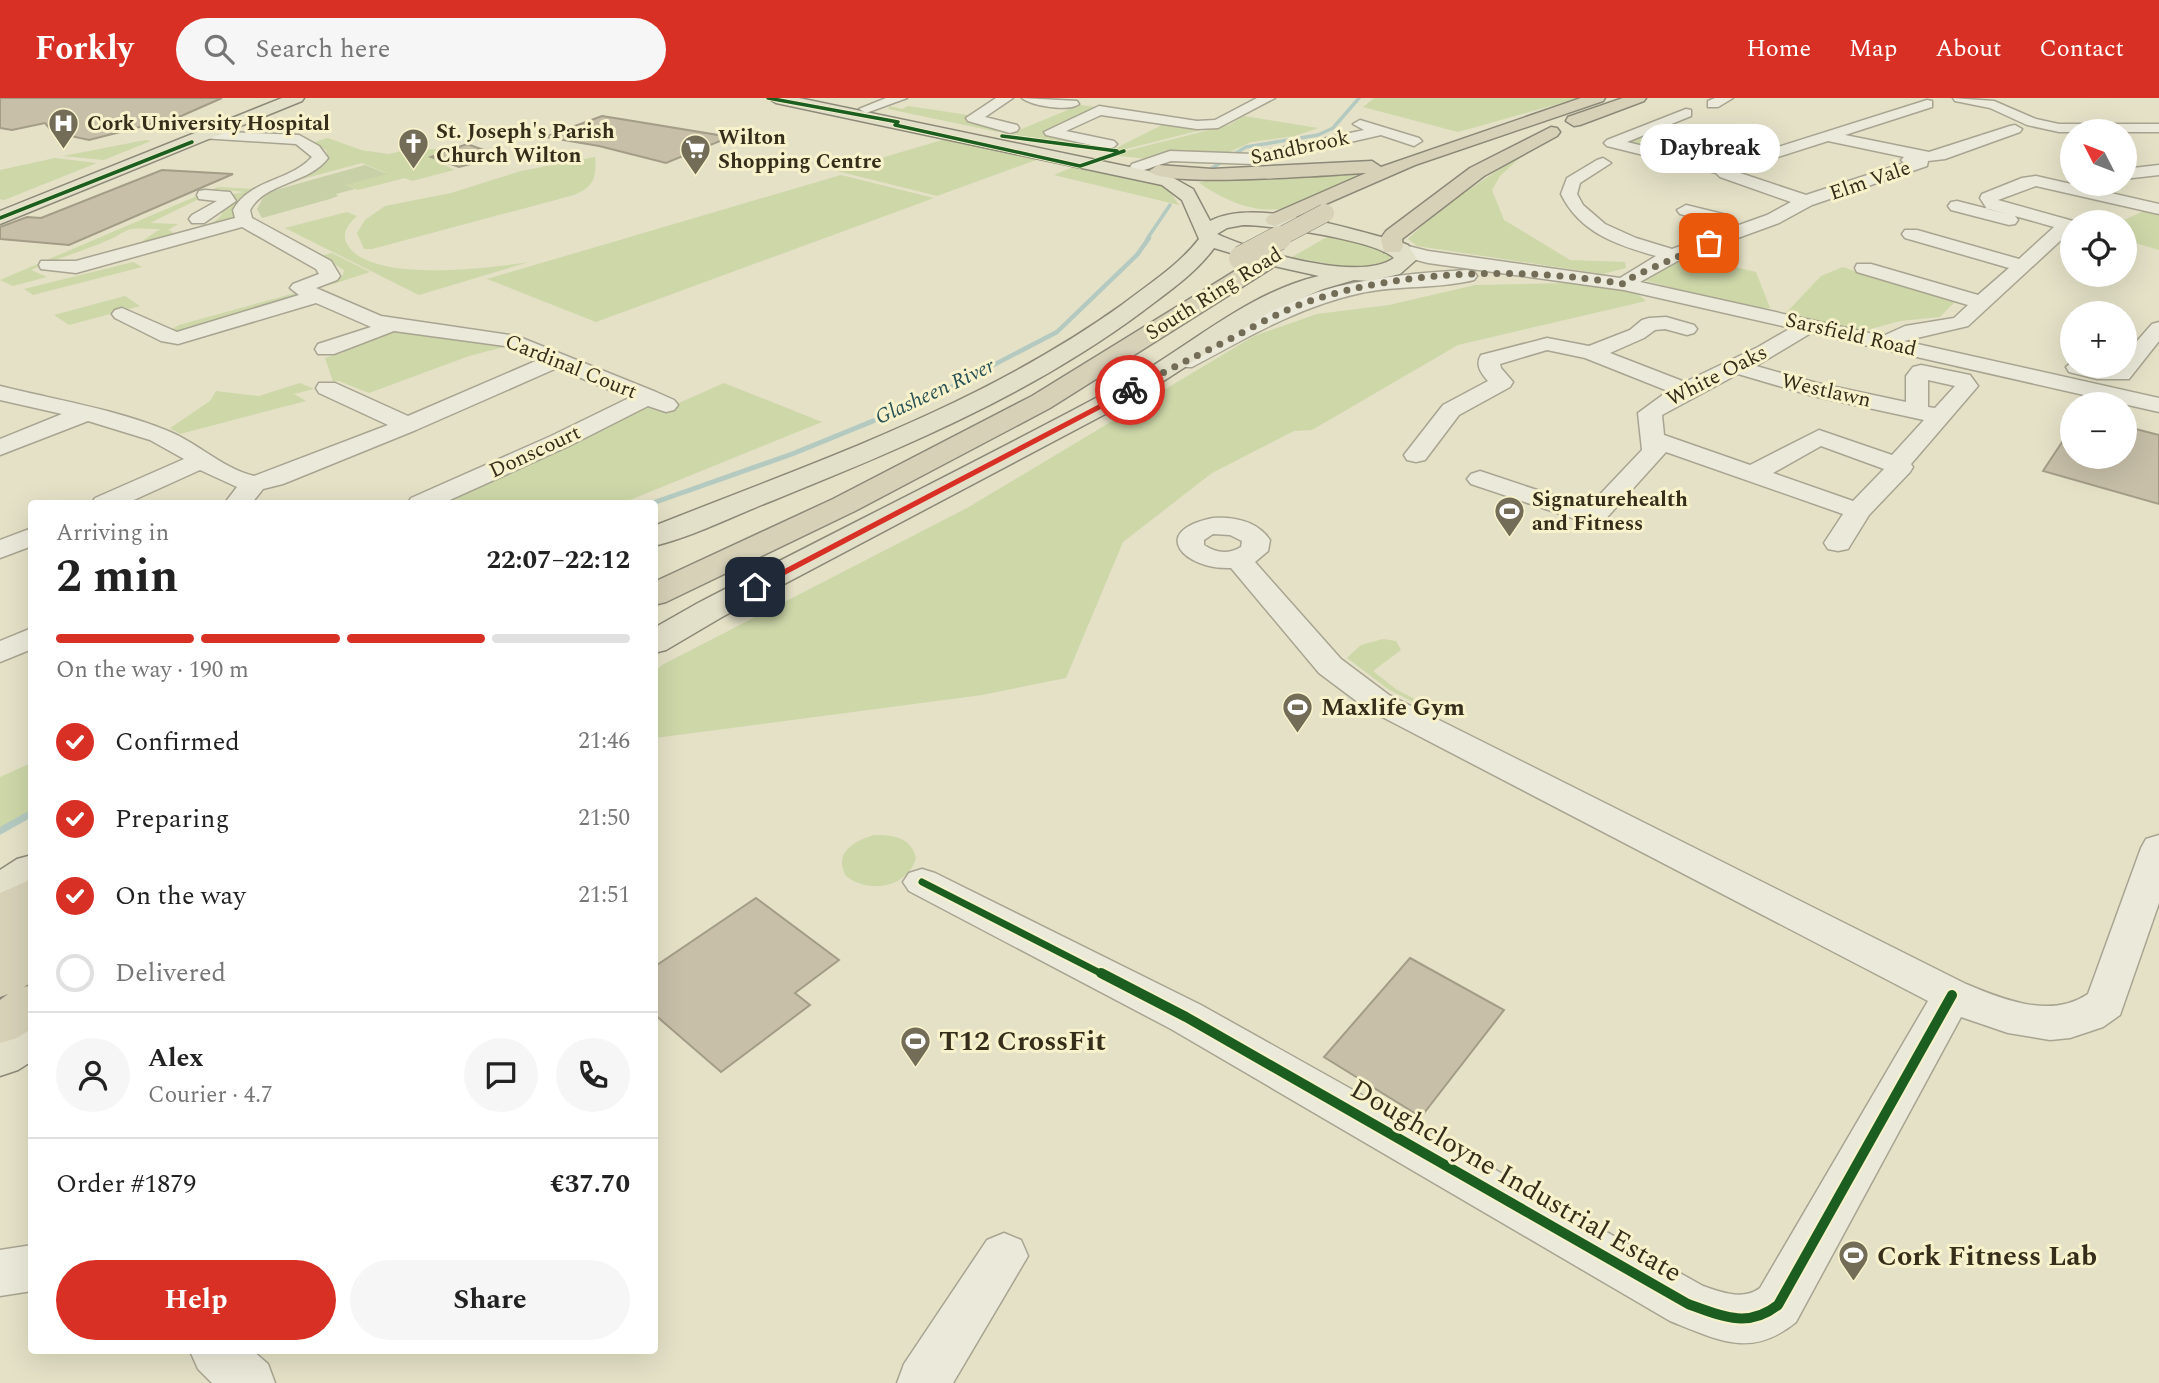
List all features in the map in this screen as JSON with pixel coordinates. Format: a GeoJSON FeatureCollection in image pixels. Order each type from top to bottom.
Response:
{"type":"FeatureCollection","features":[{"type":"Feature","properties":{"kind":"highway"},"geometry":{"type":"LineString","coordinates":[[1270,219],[1409,161],[1597,98]]}},
{"type":"Feature","properties":{"kind":"highway","name":"South Ring Road"},"geometry":{"type":"LineString","coordinates":[[658,571],[824,494],[1017,396],[1252,260],[1415,170],[1610,98]]}},
{"type":"Feature","properties":{"kind":"highway"},"geometry":{"type":"LineString","coordinates":[[1455,165],[1638,98]]}},
{"type":"Feature","properties":{"kind":"highway"},"geometry":{"type":"LineString","coordinates":[[1396,248],[1391,238],[1393,235],[1477,172],[1569,123]]}},
{"type":"Feature","properties":{"kind":"highway"},"geometry":{"type":"LineString","coordinates":[[1158,171],[1212,175],[1344,170],[1409,161]]}},
{"type":"Feature","properties":{"kind":"highway","name":"South Ring Road"},"geometry":{"type":"LineString","coordinates":[[658,596],[710,567],[844,505],[1041,402],[1252,260]]}},
{"type":"Feature","properties":{"kind":"highway"},"geometry":{"type":"LineString","coordinates":[[0,913],[28,897]]}},
{"type":"Feature","properties":{"kind":"highway"},"geometry":{"type":"LineString","coordinates":[[0,946],[28,928]]}},
{"type":"Feature","properties":{"kind":"highway"},"geometry":{"type":"LineString","coordinates":[[0,979],[28,962]]}},
{"type":"Feature","properties":{"kind":"highway"},"geometry":{"type":"LineString","coordinates":[[0,1024],[28,1006]]}},
{"type":"Feature","properties":{"kind":"main road"},"geometry":{"type":"LineString","coordinates":[[0,209],[274,98]]}},
{"type":"Feature","properties":{"kind":"main road"},"geometry":{"type":"LineString","coordinates":[[0,218],[296,98]]}},
{"type":"Feature","properties":{"kind":"main road"},"geometry":{"type":"LineString","coordinates":[[776,98],[1168,181],[1188,192],[1208,236]]}},
{"type":"Feature","properties":{"kind":"main road"},"geometry":{"type":"LineString","coordinates":[[658,641],[710,610],[1140,385],[1209,339],[1261,309],[1319,280],[1384,274],[1401,267],[1406,259],[1396,248],[1270,219],[1219,202],[1188,181],[1158,171],[813,98]]}},
{"type":"Feature","properties":{"kind":"main road"},"geometry":{"type":"LineString","coordinates":[[658,535],[899,437],[997,390],[1070,349],[1124,314],[1200,252],[1208,236],[1220,223],[1235,219],[1270,219]]}},
{"type":"Feature","properties":{"kind":"main road"},"geometry":{"type":"LineString","coordinates":[[1208,236],[1320,270],[1357,275]]}},
{"type":"Feature","properties":{"kind":"main road"},"geometry":{"type":"LineString","coordinates":[[0,890],[28,872]]}},
{"type":"Feature","properties":{"kind":"main road"},"geometry":{"type":"LineString","coordinates":[[0,1056],[28,1038]]}},
{"type":"Feature","properties":{"kind":"street"},"geometry":{"type":"LineString","coordinates":[[866,109],[900,98]]}},
{"type":"Feature","properties":{"kind":"street"},"geometry":{"type":"LineString","coordinates":[[1006,98],[973,118],[1012,128],[1010,129]]}},
{"type":"Feature","properties":{"kind":"street"},"geometry":{"type":"LineString","coordinates":[[1029,98],[1072,104]]}},
{"type":"Feature","properties":{"kind":"street"},"geometry":{"type":"LineString","coordinates":[[1960,98],[1994,105],[2045,125],[2070,128],[2159,128]]}},
{"type":"Feature","properties":{"kind":"street"},"geometry":{"type":"LineString","coordinates":[[1233,99],[1263,101]]}},
{"type":"Feature","properties":{"kind":"street"},"geometry":{"type":"LineString","coordinates":[[1109,144],[1051,132],[1099,110],[1198,124],[1221,123],[1263,101]]}},
{"type":"Feature","properties":{"kind":"street"},"geometry":{"type":"LineString","coordinates":[[1612,143],[1723,170],[1927,104]]}},
{"type":"Feature","properties":{"kind":"street"},"geometry":{"type":"LineString","coordinates":[[1868,110],[1892,116]]}},
{"type":"Feature","properties":{"kind":"street"},"geometry":{"type":"LineString","coordinates":[[1569,194],[1573,181],[1612,143],[1676,114]]}},
{"type":"Feature","properties":{"kind":"street"},"geometry":{"type":"LineString","coordinates":[[2110,115],[2138,128]]}},
{"type":"Feature","properties":{"kind":"street"},"geometry":{"type":"LineString","coordinates":[[1360,124],[1414,141]]}},
{"type":"Feature","properties":{"kind":"street"},"geometry":{"type":"LineString","coordinates":[[1823,136],[1929,157],[1939,156],[2005,130]]}},
{"type":"Feature","properties":{"kind":"street","name":"Sandbrook"},"geometry":{"type":"LineString","coordinates":[[1138,167],[1170,156],[1253,159],[1381,131]]}},
{"type":"Feature","properties":{"kind":"street"},"geometry":{"type":"LineString","coordinates":[[122,314],[168,337],[178,338],[308,292],[330,276],[329,270],[244,221],[240,215],[241,207],[252,195],[312,168],[320,158],[314,149],[299,140],[206,135]]}},
{"type":"Feature","properties":{"kind":"street","name":"Elm Vale"},"geometry":{"type":"LineString","coordinates":[[1624,284],[1634,276],[1675,256],[1777,218],[1794,206],[1798,199],[1921,163],[1908,160]]}},
{"type":"Feature","properties":{"kind":"street"},"geometry":{"type":"LineString","coordinates":[[1553,170],[1580,175]]}},
{"type":"Feature","properties":{"kind":"street"},"geometry":{"type":"LineString","coordinates":[[1723,170],[1726,174],[1798,199]]}},
{"type":"Feature","properties":{"kind":"street"},"geometry":{"type":"LineString","coordinates":[[2137,172],[2159,172]]}},
{"type":"Feature","properties":{"kind":"street"},"geometry":{"type":"LineString","coordinates":[[1887,343],[1896,335],[1961,323],[2067,225],[1993,205],[1988,198],[2028,181],[2060,187]]}},
{"type":"Feature","properties":{"kind":"street"},"geometry":{"type":"LineString","coordinates":[[1549,192],[1569,194],[1583,214],[1619,237],[1675,256]]}},
{"type":"Feature","properties":{"kind":"street"},"geometry":{"type":"LineString","coordinates":[[181,237],[177,233],[180,230],[228,201],[223,196],[205,195]]}},
{"type":"Feature","properties":{"kind":"street"},"geometry":{"type":"LineString","coordinates":[[2106,196],[2159,209]]}},
{"type":"Feature","properties":{"kind":"street"},"geometry":{"type":"LineString","coordinates":[[1957,206],[2058,233]]}},
{"type":"Feature","properties":{"kind":"street"},"geometry":{"type":"LineString","coordinates":[[1639,244],[1729,216],[1686,210]]}},
{"type":"Feature","properties":{"kind":"street"},"geometry":{"type":"LineString","coordinates":[[1564,216],[1583,214]]}},
{"type":"Feature","properties":{"kind":"street"},"geometry":{"type":"LineString","coordinates":[[48,265],[76,267],[244,221]]}},
{"type":"Feature","properties":{"kind":"street"},"geometry":{"type":"LineString","coordinates":[[1911,234],[2023,266]]}},
{"type":"Feature","properties":{"kind":"street"},"geometry":{"type":"LineString","coordinates":[[1589,244],[1619,237]]}},
{"type":"Feature","properties":{"kind":"street","name":"Sarsfield Road"},"geometry":{"type":"LineString","coordinates":[[1396,248],[1624,284],[2159,405]]}},
{"type":"Feature","properties":{"kind":"street"},"geometry":{"type":"LineString","coordinates":[[1864,268],[1983,303]]}},
{"type":"Feature","properties":{"kind":"street"},"geometry":{"type":"LineString","coordinates":[[1140,385],[1306,303],[1356,288],[1406,281],[1511,273]]}},
{"type":"Feature","properties":{"kind":"street","name":"Sarsfield Road"},"geometry":{"type":"LineString","coordinates":[[1384,274],[1542,273]]}},
{"type":"Feature","properties":{"kind":"street","name":"Cardinal Court"},"geometry":{"type":"LineString","coordinates":[[308,292],[362,317],[390,324],[502,338],[657,401]]}},
{"type":"Feature","properties":{"kind":"street"},"geometry":{"type":"LineString","coordinates":[[1591,353],[1637,334],[1649,324],[1666,323],[1687,330]]}},
{"type":"Feature","properties":{"kind":"street"},"geometry":{"type":"LineString","coordinates":[[330,351],[382,330],[390,324]]}},
{"type":"Feature","properties":{"kind":"street","name":"White Oaks"},"geometry":{"type":"LineString","coordinates":[[1480,479],[1593,517],[1654,451],[1650,413],[1685,390],[1739,367],[1796,337],[1807,325]]}},
{"type":"Feature","properties":{"kind":"street"},"geometry":{"type":"LineString","coordinates":[[1925,328],[2097,372],[2121,374],[2159,328]]}},
{"type":"Feature","properties":{"kind":"street"},"geometry":{"type":"LineString","coordinates":[[1416,455],[1451,410],[1502,382],[1490,370],[1489,360],[1548,344],[1591,353],[1685,390]]}},
{"type":"Feature","properties":{"kind":"street"},"geometry":{"type":"LineString","coordinates":[[0,393],[125,423],[161,436],[236,480],[254,484],[274,479],[408,425],[556,360]]}},
{"type":"Feature","properties":{"kind":"street","name":"Westlawn"},"geometry":{"type":"LineString","coordinates":[[1739,367],[1784,382],[1940,416]]}},
{"type":"Feature","properties":{"kind":"street"},"geometry":{"type":"LineString","coordinates":[[1901,460],[1967,387],[1962,380],[1921,372],[1917,376],[1914,411]]}},
{"type":"Feature","properties":{"kind":"street"},"geometry":{"type":"LineString","coordinates":[[327,388],[408,425]]}},
{"type":"Feature","properties":{"kind":"street","name":"Donscourt"},"geometry":{"type":"LineString","coordinates":[[429,500],[657,401]]}},
{"type":"Feature","properties":{"kind":"street"},"geometry":{"type":"LineString","coordinates":[[0,448],[84,414]]}},
{"type":"Feature","properties":{"kind":"street"},"geometry":{"type":"LineString","coordinates":[[1752,474],[1819,437],[1901,467],[1858,511],[1838,543]]}},
{"type":"Feature","properties":{"kind":"street","name":"White Oaks"},"geometry":{"type":"LineString","coordinates":[[1653,439],[1858,511]]}},
{"type":"Feature","properties":{"kind":"street"},"geometry":{"type":"LineString","coordinates":[[113,500],[200,461]]}},
{"type":"Feature","properties":{"kind":"street"},"geometry":{"type":"LineString","coordinates":[[240,500],[254,484]]}},
{"type":"Feature","properties":{"kind":"street"},"geometry":{"type":"LineString","coordinates":[[0,550],[28,538]]}},
{"type":"Feature","properties":{"kind":"street"},"geometry":{"type":"LineString","coordinates":[[1238,559],[1330,666],[1378,702],[1952,995],[1995,1013],[2062,1023],[2095,1013],[2105,1004],[2159,848]]}},
{"type":"Feature","properties":{"kind":"street"},"geometry":{"type":"LineString","coordinates":[[0,653],[28,639]]}},
{"type":"Feature","properties":{"kind":"street","name":"Doughcloyne Industrial Estate"},"geometry":{"type":"LineString","coordinates":[[922,882],[1119,980],[1460,1171],[1688,1304],[1728,1319],[1763,1317],[1778,1305],[1952,995]]}},
{"type":"Feature","properties":{"kind":"street"},"geometry":{"type":"LineString","coordinates":[[923,1383],[1004,1256]]}},
{"type":"Feature","properties":{"kind":"street"},"geometry":{"type":"LineString","coordinates":[[0,1273],[28,1269]]}},
{"type":"Feature","properties":{"kind":"street"},"geometry":{"type":"LineString","coordinates":[[219,1354],[249,1383]]}},
{"type":"Feature","properties":{"kind":"green space"},"geometry":{"type":"Polygon","coordinates":[[[1374,98],[1579,98],[1458,132],[1363,107],[1374,98]]]}},
{"type":"Feature","properties":{"kind":"green space"},"geometry":{"type":"Polygon","coordinates":[[[1080,105],[1096,107],[1042,133],[1093,143],[1091,146],[1009,134],[1080,105]]]}},
{"type":"Feature","properties":{"kind":"green space"},"geometry":{"type":"Polygon","coordinates":[[[890,106],[968,115],[966,119],[999,129],[998,132],[888,109],[890,106]]]}},
{"type":"Feature","properties":{"kind":"green space"},"geometry":{"type":"Polygon","coordinates":[[[1244,116],[1318,128],[1295,136],[1251,142],[1221,156],[1149,159],[1110,155],[1229,125],[1244,116]]]}},
{"type":"Feature","properties":{"kind":"green space"},"geometry":{"type":"Polygon","coordinates":[[[1166,123],[1209,128],[1122,150],[1112,150],[1166,123]]]}},
{"type":"Feature","properties":{"kind":"green space"},"geometry":{"type":"Polygon","coordinates":[[[1660,127],[1718,139],[1762,153],[1715,166],[1627,144],[1626,140],[1660,127]]]}},
{"type":"Feature","properties":{"kind":"green space"},"geometry":{"type":"Polygon","coordinates":[[[328,138],[361,150],[388,154],[407,150],[483,148],[434,159],[454,170],[412,181],[405,178],[358,190],[344,185],[386,173],[362,163],[291,182],[325,163],[328,158],[326,150],[312,143],[328,138]]]}},
{"type":"Feature","properties":{"kind":"green space"},"geometry":{"type":"Polygon","coordinates":[[[949,138],[1039,159],[937,196],[837,171],[949,138]]]}},
{"type":"Feature","properties":{"kind":"green space"},"geometry":{"type":"Polygon","coordinates":[[[151,141],[104,160],[63,156],[151,141]]]}},
{"type":"Feature","properties":{"kind":"green space"},"geometry":{"type":"Polygon","coordinates":[[[1525,153],[1500,176],[1492,190],[1504,220],[1570,260],[1625,262],[1626,268],[1603,274],[1417,246],[1408,239],[1450,204],[1525,153]]]}},
{"type":"Feature","properties":{"kind":"green space"},"geometry":{"type":"Polygon","coordinates":[[[595,157],[595,171],[590,185],[574,195],[372,249],[364,249],[357,233],[365,220],[385,206],[451,193],[521,171],[595,157]]]}},
{"type":"Feature","properties":{"kind":"green space"},"geometry":{"type":"Polygon","coordinates":[[[55,158],[97,163],[4,200],[0,199],[0,170],[55,158]]]}},
{"type":"Feature","properties":{"kind":"green space"},"geometry":{"type":"Polygon","coordinates":[[[365,165],[387,174],[345,185],[355,189],[336,194],[338,196],[330,199],[262,218],[257,209],[263,198],[272,191],[365,165]]]}},
{"type":"Feature","properties":{"kind":"green space"},"geometry":{"type":"Polygon","coordinates":[[[1093,166],[1163,182],[1179,205],[1054,175],[1073,167],[1093,166]]]}},
{"type":"Feature","properties":{"kind":"green space"},"geometry":{"type":"Polygon","coordinates":[[[1358,171],[1370,174],[1304,203],[1285,208],[1246,206],[1224,198],[1199,183],[1218,177],[1358,171]]]}},
{"type":"Feature","properties":{"kind":"green space"},"geometry":{"type":"Polygon","coordinates":[[[841,175],[934,198],[596,322],[487,279],[841,175]]]}},
{"type":"Feature","properties":{"kind":"green space"},"geometry":{"type":"Polygon","coordinates":[[[218,187],[254,189],[237,203],[235,223],[190,235],[182,234],[184,231],[211,224],[223,213],[215,213],[234,200],[229,195],[244,192],[219,189],[150,223],[178,224],[168,230],[173,232],[171,236],[141,242],[160,229],[129,230],[31,270],[47,277],[13,286],[0,280],[218,187]]]}},
{"type":"Feature","properties":{"kind":"green space"},"geometry":{"type":"Polygon","coordinates":[[[2148,209],[2159,212],[2159,250],[2137,244],[2137,214],[2148,209]]]}},
{"type":"Feature","properties":{"kind":"green space"},"geometry":{"type":"Polygon","coordinates":[[[347,212],[357,216],[345,232],[347,244],[360,257],[379,265],[432,270],[529,262],[419,295],[285,228],[347,212]]]}},
{"type":"Feature","properties":{"kind":"green space"},"geometry":{"type":"Polygon","coordinates":[[[1327,237],[1369,244],[1390,253],[1390,260],[1353,266],[1292,257],[1327,237]]]}},
{"type":"Feature","properties":{"kind":"green space"},"geometry":{"type":"Polygon","coordinates":[[[332,253],[370,272],[327,286],[342,277],[344,270],[321,256],[332,253]]]}},
{"type":"Feature","properties":{"kind":"green space"},"geometry":{"type":"Polygon","coordinates":[[[1688,256],[1756,272],[1770,308],[1752,309],[1640,279],[1688,256]]]}},
{"type":"Feature","properties":{"kind":"green space"},"geometry":{"type":"Polygon","coordinates":[[[133,262],[142,267],[33,295],[24,289],[133,262]]]}},
{"type":"Feature","properties":{"kind":"green space"},"geometry":{"type":"Polygon","coordinates":[[[1843,267],[1958,299],[1940,317],[1900,321],[1860,332],[1785,314],[1821,276],[1843,267]]]}},
{"type":"Feature","properties":{"kind":"green space"},"geometry":{"type":"Polygon","coordinates":[[[1568,283],[1633,290],[1646,301],[1458,345],[1312,430],[1294,431],[1212,473],[1123,542],[1066,678],[982,695],[658,738],[658,668],[662,665],[967,508],[1254,336],[1317,314],[1389,305],[1475,285],[1568,283]]]}},
{"type":"Feature","properties":{"kind":"green space"},"geometry":{"type":"Polygon","coordinates":[[[295,293],[301,296],[182,334],[170,330],[179,325],[295,293]]]}},
{"type":"Feature","properties":{"kind":"green space"},"geometry":{"type":"Polygon","coordinates":[[[125,296],[140,306],[69,325],[54,315],[125,296]]]}},
{"type":"Feature","properties":{"kind":"green space"},"geometry":{"type":"Polygon","coordinates":[[[397,329],[504,347],[469,356],[369,393],[339,381],[333,382],[325,358],[397,329]]]}},
{"type":"Feature","properties":{"kind":"green space"},"geometry":{"type":"Polygon","coordinates":[[[300,383],[314,389],[294,394],[306,401],[180,434],[170,428],[210,401],[216,391],[259,396],[300,383]]]}},
{"type":"Feature","properties":{"kind":"green space"},"geometry":{"type":"Polygon","coordinates":[[[724,383],[822,422],[630,500],[443,500],[646,403],[663,410],[724,383]]]}},
{"type":"Feature","properties":{"kind":"green space"},"geometry":{"type":"Polygon","coordinates":[[[1383,639],[1396,641],[1401,650],[1373,671],[1397,690],[1439,711],[1436,714],[1388,689],[1347,658],[1361,645],[1383,639]]]}},
{"type":"Feature","properties":{"kind":"green space"},"geometry":{"type":"Polygon","coordinates":[[[28,764],[28,816],[0,833],[0,777],[28,764]]]}},
{"type":"Feature","properties":{"kind":"green space"},"geometry":{"type":"Polygon","coordinates":[[[874,835],[906,841],[914,851],[916,858],[912,868],[896,882],[865,885],[846,876],[842,861],[848,849],[874,835]]]}},
{"type":"Feature","properties":{"kind":"building"},"geometry":{"type":"Polygon","coordinates":[[[0,98],[222,98],[179,117],[89,140],[56,136],[45,123],[12,130],[0,128],[0,98]]]}},
{"type":"Feature","properties":{"kind":"building"},"geometry":{"type":"Polygon","coordinates":[[[602,116],[730,137],[666,163],[599,146],[545,137],[602,116]]]}},
{"type":"Feature","properties":{"kind":"building"},"geometry":{"type":"Polygon","coordinates":[[[467,144],[501,156],[459,167],[431,157],[467,144]]]}},
{"type":"Feature","properties":{"kind":"building"},"geometry":{"type":"Polygon","coordinates":[[[162,170],[233,174],[69,245],[0,239],[0,227],[27,217],[41,218],[162,170]]]}},
{"type":"Feature","properties":{"kind":"building"},"geometry":{"type":"Polygon","coordinates":[[[2137,429],[2159,435],[2159,504],[2043,471],[2060,445],[2060,469],[2137,469],[2137,429]]]}},
{"type":"Feature","properties":{"kind":"building"},"geometry":{"type":"Polygon","coordinates":[[[756,898],[839,960],[795,993],[810,1005],[721,1072],[658,1017],[658,964],[756,898]]]}},
{"type":"Feature","properties":{"kind":"building"},"geometry":{"type":"Polygon","coordinates":[[[1410,958],[1504,1010],[1421,1117],[1324,1057],[1410,958]]]}},
{"type":"Feature","properties":{"kind":"waterway","name":"Glasheen River"},"geometry":{"type":"LineString","coordinates":[[1212,168],[1246,147],[1318,135],[1333,128],[1359,98]]}},
{"type":"Feature","properties":{"kind":"waterway","name":"Glasheen River"},"geometry":{"type":"LineString","coordinates":[[1147,239],[1170,205]]}},
{"type":"Feature","properties":{"kind":"waterway","name":"Glasheen River"},"geometry":{"type":"LineString","coordinates":[[868,423],[936,395],[1057,332],[1137,255],[1149,238]]}},
{"type":"Feature","properties":{"kind":"waterway","name":"Glasheen River"},"geometry":{"type":"LineString","coordinates":[[658,501],[792,454],[873,421]]}},
{"type":"Feature","properties":{"kind":"waterway","name":"Glasheen River"},"geometry":{"type":"LineString","coordinates":[[0,831],[28,815]]}},
{"type":"Feature","properties":{"kind":"cycle path"},"geometry":{"type":"LineString","coordinates":[[768,98],[898,122],[895,125],[1080,166],[1124,151]]}},
{"type":"Feature","properties":{"kind":"cycle path"},"geometry":{"type":"LineString","coordinates":[[1002,136],[1117,151]]}},
{"type":"Feature","properties":{"kind":"cycle path"},"geometry":{"type":"LineString","coordinates":[[0,218],[192,142]]}},
{"type":"Feature","properties":{"kind":"cycle path"},"geometry":{"type":"LineString","coordinates":[[922,882],[1186,1017],[1688,1304],[1728,1319],[1763,1317],[1778,1305],[1952,995]]}},
{"type":"Feature","properties":{"kind":"way so far"},"geometry":{"type":"LineString","coordinates":[[1130,390],[1261,323],[1306,303],[1356,288],[1418,279],[1511,273],[1567,275],[1624,284],[1634,276],[1709,243]]}},
{"type":"Feature","properties":{"kind":"place","name":"Cork University Hospital"},"geometry":{"type":"Point","coordinates":[64,151]}},
{"type":"Feature","properties":{"kind":"place","name":"St. Joseph's Parish Church Wilton"},"geometry":{"type":"Point","coordinates":[413,171]}},
{"type":"Feature","properties":{"kind":"place","name":"Wilton Shopping Centre"},"geometry":{"type":"Point","coordinates":[695,177]}},
{"type":"Feature","properties":{"kind":"place","name":"Daybreak"},"geometry":{"type":"Point","coordinates":[1709,243]}},
{"type":"Feature","properties":{"kind":"place","name":"Signaturehealth and Fitness"},"geometry":{"type":"Point","coordinates":[1509,539]}},
{"type":"Feature","properties":{"kind":"place","name":"Maxlife Gym"},"geometry":{"type":"Point","coordinates":[1298,735]}},
{"type":"Feature","properties":{"kind":"place","name":"T12 CrossFit"},"geometry":{"type":"Point","coordinates":[916,1068]}},
{"type":"Feature","properties":{"kind":"place","name":"Cork Fitness Lab"},"geometry":{"type":"Point","coordinates":[1854,1283]}},
{"type":"Feature","properties":{"kind":"route"},"geometry":{"type":"LineString","coordinates":[[755,587],[1130,390]]}}]}
